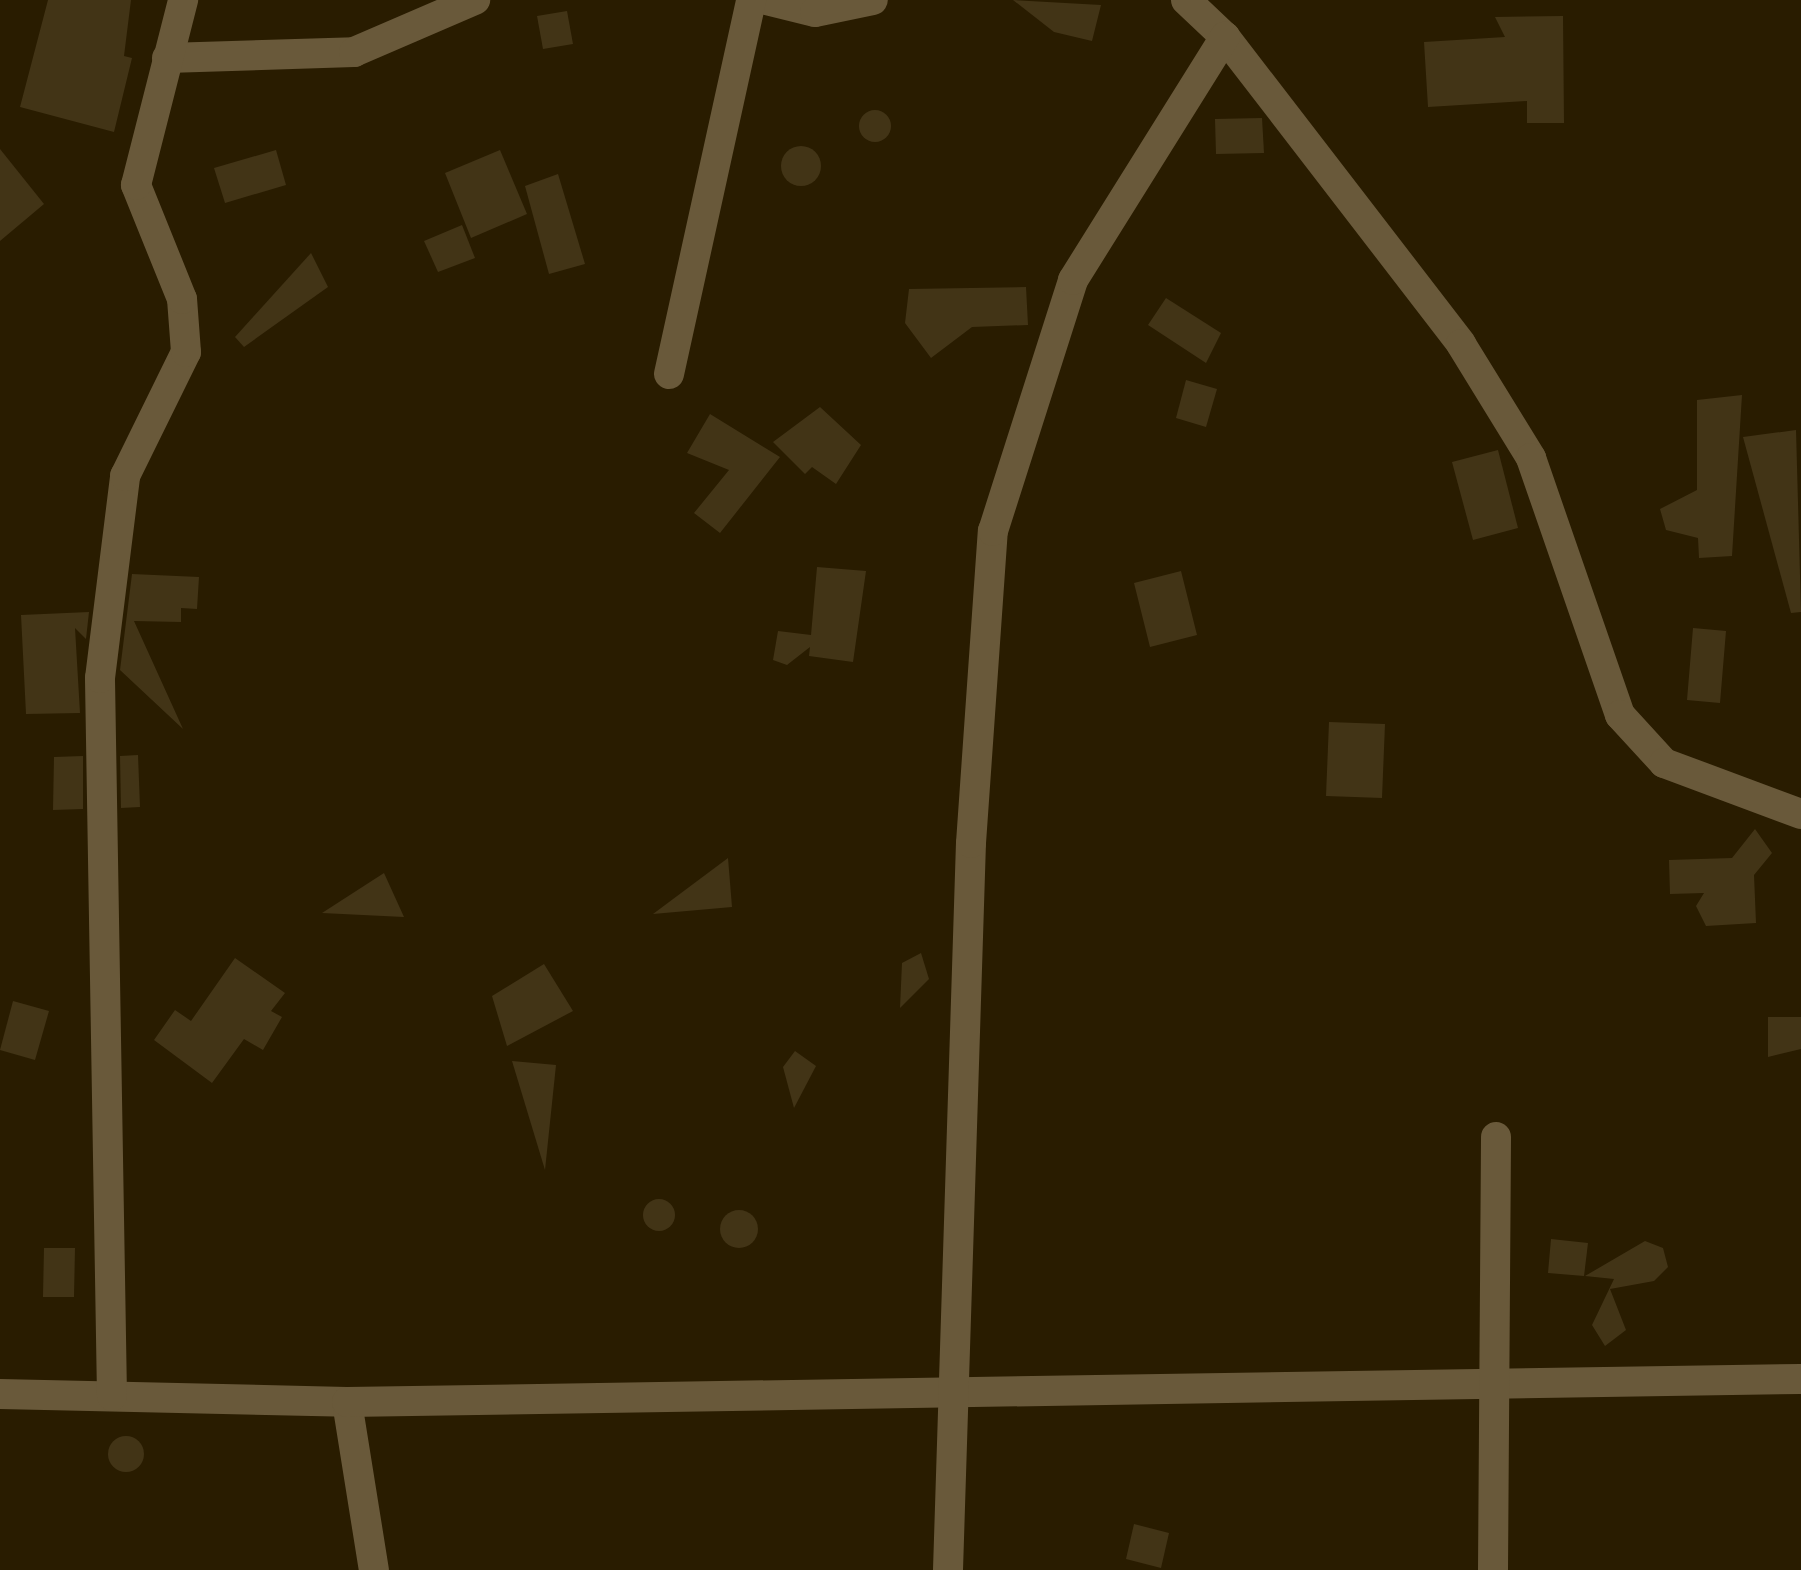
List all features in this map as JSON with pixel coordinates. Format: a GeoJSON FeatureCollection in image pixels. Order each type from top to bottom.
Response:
{"type":"FeatureCollection","features":[{"type":"Feature","properties":{"kind":"street"},"geometry":{"type":"LineString","coordinates":[[112,1396],[100,678],[124,476],[186,352],[189,325],[136,184],[183,0]]}},
{"type":"Feature","properties":{"kind":"street"},"geometry":{"type":"LineString","coordinates":[[168,58],[354,52],[474,0]]}},
{"type":"Feature","properties":{"kind":"street"},"geometry":{"type":"LineString","coordinates":[[669,374],[752,0]]}},
{"type":"Feature","properties":{"kind":"street"},"geometry":{"type":"LineString","coordinates":[[766,0],[815,12],[873,0]]}},
{"type":"Feature","properties":{"kind":"street"},"geometry":{"type":"LineString","coordinates":[[1186,0],[1225,37],[1461,344],[1531,458],[1620,715],[1664,763],[1801,814]]}},
{"type":"Feature","properties":{"kind":"street"},"geometry":{"type":"LineString","coordinates":[[948,1570],[948,1391],[993,531],[1073,280],[1225,37]]}},
{"type":"Feature","properties":{"kind":"street"},"geometry":{"type":"LineString","coordinates":[[1493,1570],[1496,1137]]}},
{"type":"Feature","properties":{"kind":"street"},"geometry":{"type":"LineString","coordinates":[[0,1394],[347,1402],[1801,1379]]}},
{"type":"Feature","properties":{"kind":"street"},"geometry":{"type":"LineString","coordinates":[[347,1402],[374,1570]]}},
{"type":"Feature","properties":{"kind":"building"},"geometry":{"type":"Polygon","coordinates":[[[48,0],[131,0],[124,56],[132,58],[114,132],[20,107],[48,0]]]}},
{"type":"Feature","properties":{"kind":"building"},"geometry":{"type":"Polygon","coordinates":[[[1013,0],[1101,5],[1092,41],[1054,32],[1013,0]]]}},
{"type":"Feature","properties":{"kind":"building"},"geometry":{"type":"Polygon","coordinates":[[[567,11],[573,44],[543,49],[537,16],[567,11]]]}},
{"type":"Feature","properties":{"kind":"building"},"geometry":{"type":"Polygon","coordinates":[[[1563,16],[1564,123],[1527,123],[1527,101],[1428,107],[1424,42],[1505,37],[1495,17],[1563,16]]]}},
{"type":"Feature","properties":{"kind":"building"},"geometry":{"type":"Polygon","coordinates":[[[875,110],[886,115],[891,126],[886,137],[875,142],[864,137],[859,126],[864,115],[875,110]]]}},
{"type":"Feature","properties":{"kind":"building"},"geometry":{"type":"Polygon","coordinates":[[[1262,118],[1264,153],[1216,154],[1215,119],[1262,118]]]}},
{"type":"Feature","properties":{"kind":"building"},"geometry":{"type":"Polygon","coordinates":[[[801,146],[815,152],[821,166],[815,180],[801,186],[787,180],[781,166],[787,152],[801,146]]]}},
{"type":"Feature","properties":{"kind":"building"},"geometry":{"type":"Polygon","coordinates":[[[0,149],[44,204],[0,241],[0,149]]]}},
{"type":"Feature","properties":{"kind":"building"},"geometry":{"type":"Polygon","coordinates":[[[276,150],[286,185],[225,203],[214,168],[276,150]]]}},
{"type":"Feature","properties":{"kind":"building"},"geometry":{"type":"Polygon","coordinates":[[[500,150],[527,214],[471,238],[445,173],[500,150]]]}},
{"type":"Feature","properties":{"kind":"building"},"geometry":{"type":"Polygon","coordinates":[[[558,174],[585,264],[549,274],[525,186],[558,174]]]}},
{"type":"Feature","properties":{"kind":"building"},"geometry":{"type":"Polygon","coordinates":[[[462,225],[475,258],[438,272],[424,241],[462,225]]]}},
{"type":"Feature","properties":{"kind":"building"},"geometry":{"type":"Polygon","coordinates":[[[311,253],[328,287],[244,347],[235,337],[311,253]]]}},
{"type":"Feature","properties":{"kind":"building"},"geometry":{"type":"Polygon","coordinates":[[[1026,287],[1028,325],[972,327],[931,358],[905,323],[909,289],[1026,287]]]}},
{"type":"Feature","properties":{"kind":"building"},"geometry":{"type":"Polygon","coordinates":[[[1166,298],[1221,333],[1206,363],[1148,325],[1166,298]]]}},
{"type":"Feature","properties":{"kind":"building"},"geometry":{"type":"Polygon","coordinates":[[[1186,380],[1217,389],[1206,427],[1176,418],[1186,380]]]}},
{"type":"Feature","properties":{"kind":"building"},"geometry":{"type":"Polygon","coordinates":[[[1742,395],[1732,556],[1699,558],[1698,538],[1666,530],[1660,509],[1697,490],[1697,400],[1742,395]]]}},
{"type":"Feature","properties":{"kind":"building"},"geometry":{"type":"Polygon","coordinates":[[[820,407],[861,445],[836,484],[812,467],[805,474],[773,442],[820,407]]]}},
{"type":"Feature","properties":{"kind":"building"},"geometry":{"type":"Polygon","coordinates":[[[710,414],[780,457],[720,533],[694,513],[729,470],[687,453],[710,414]]]}},
{"type":"Feature","properties":{"kind":"building"},"geometry":{"type":"Polygon","coordinates":[[[1796,430],[1801,612],[1791,613],[1743,437],[1796,430]]]}},
{"type":"Feature","properties":{"kind":"building"},"geometry":{"type":"Polygon","coordinates":[[[1498,450],[1518,528],[1473,540],[1452,462],[1498,450]]]}},
{"type":"Feature","properties":{"kind":"building"},"geometry":{"type":"Polygon","coordinates":[[[817,567],[866,571],[853,662],[809,656],[810,647],[787,665],[773,660],[778,631],[811,635],[817,567]]]}},
{"type":"Feature","properties":{"kind":"building"},"geometry":{"type":"Polygon","coordinates":[[[1181,571],[1197,635],[1150,647],[1134,583],[1181,571]]]}},
{"type":"Feature","properties":{"kind":"building"},"geometry":{"type":"Polygon","coordinates":[[[132,574],[199,577],[197,609],[181,608],[181,622],[134,621],[183,729],[120,670],[132,574]]]}},
{"type":"Feature","properties":{"kind":"building"},"geometry":{"type":"Polygon","coordinates":[[[89,612],[86,639],[75,628],[80,713],[26,714],[21,615],[89,612]]]}},
{"type":"Feature","properties":{"kind":"building"},"geometry":{"type":"Polygon","coordinates":[[[1693,628],[1726,631],[1720,703],[1687,700],[1693,628]]]}},
{"type":"Feature","properties":{"kind":"building"},"geometry":{"type":"Polygon","coordinates":[[[1329,722],[1385,724],[1382,798],[1326,796],[1329,722]]]}},
{"type":"Feature","properties":{"kind":"building"},"geometry":{"type":"Polygon","coordinates":[[[138,755],[140,807],[121,808],[120,756],[138,755]]]}},
{"type":"Feature","properties":{"kind":"building"},"geometry":{"type":"Polygon","coordinates":[[[83,756],[83,809],[53,810],[54,757],[83,756]]]}},
{"type":"Feature","properties":{"kind":"building"},"geometry":{"type":"Polygon","coordinates":[[[1755,829],[1772,853],[1754,875],[1756,923],[1706,926],[1696,906],[1704,893],[1670,894],[1669,860],[1732,858],[1755,829]]]}},
{"type":"Feature","properties":{"kind":"building"},"geometry":{"type":"Polygon","coordinates":[[[728,858],[732,907],[653,914],[728,858]]]}},
{"type":"Feature","properties":{"kind":"building"},"geometry":{"type":"Polygon","coordinates":[[[384,873],[404,917],[322,913],[384,873]]]}},
{"type":"Feature","properties":{"kind":"building"},"geometry":{"type":"Polygon","coordinates":[[[921,953],[929,979],[900,1008],[902,963],[921,953]]]}},
{"type":"Feature","properties":{"kind":"building"},"geometry":{"type":"Polygon","coordinates":[[[235,958],[285,993],[271,1011],[282,1017],[263,1050],[244,1039],[212,1083],[154,1040],[175,1010],[191,1021],[235,958]]]}},
{"type":"Feature","properties":{"kind":"building"},"geometry":{"type":"Polygon","coordinates":[[[544,964],[573,1011],[507,1046],[492,996],[544,964]]]}},
{"type":"Feature","properties":{"kind":"building"},"geometry":{"type":"Polygon","coordinates":[[[13,1001],[49,1011],[35,1060],[0,1050],[13,1001]]]}},
{"type":"Feature","properties":{"kind":"building"},"geometry":{"type":"Polygon","coordinates":[[[1768,1017],[1801,1017],[1801,1049],[1768,1057],[1768,1017]]]}},
{"type":"Feature","properties":{"kind":"building"},"geometry":{"type":"Polygon","coordinates":[[[795,1051],[816,1066],[794,1108],[783,1067],[795,1051]]]}},
{"type":"Feature","properties":{"kind":"building"},"geometry":{"type":"Polygon","coordinates":[[[512,1061],[556,1065],[545,1170],[512,1061]]]}},
{"type":"Feature","properties":{"kind":"building"},"geometry":{"type":"Polygon","coordinates":[[[659,1199],[670,1204],[675,1215],[670,1226],[659,1231],[648,1226],[643,1215],[648,1204],[659,1199]]]}},
{"type":"Feature","properties":{"kind":"building"},"geometry":{"type":"Polygon","coordinates":[[[739,1210],[752,1216],[758,1229],[752,1242],[739,1248],[726,1242],[720,1229],[726,1216],[739,1210]]]}},
{"type":"Feature","properties":{"kind":"building"},"geometry":{"type":"Polygon","coordinates":[[[1551,1239],[1588,1243],[1584,1276],[1548,1273],[1551,1239]]]}},
{"type":"Feature","properties":{"kind":"building"},"geometry":{"type":"Polygon","coordinates":[[[1645,1241],[1663,1248],[1668,1267],[1654,1281],[1610,1289],[1626,1330],[1605,1346],[1592,1325],[1614,1279],[1585,1276],[1645,1241]]]}},
{"type":"Feature","properties":{"kind":"building"},"geometry":{"type":"Polygon","coordinates":[[[44,1248],[75,1248],[74,1297],[43,1297],[44,1248]]]}},
{"type":"Feature","properties":{"kind":"building"},"geometry":{"type":"Polygon","coordinates":[[[126,1436],[139,1441],[144,1454],[139,1467],[126,1472],[113,1467],[108,1454],[113,1441],[126,1436]]]}},
{"type":"Feature","properties":{"kind":"building"},"geometry":{"type":"Polygon","coordinates":[[[1134,1524],[1169,1533],[1161,1568],[1126,1559],[1134,1524]]]}}]}
